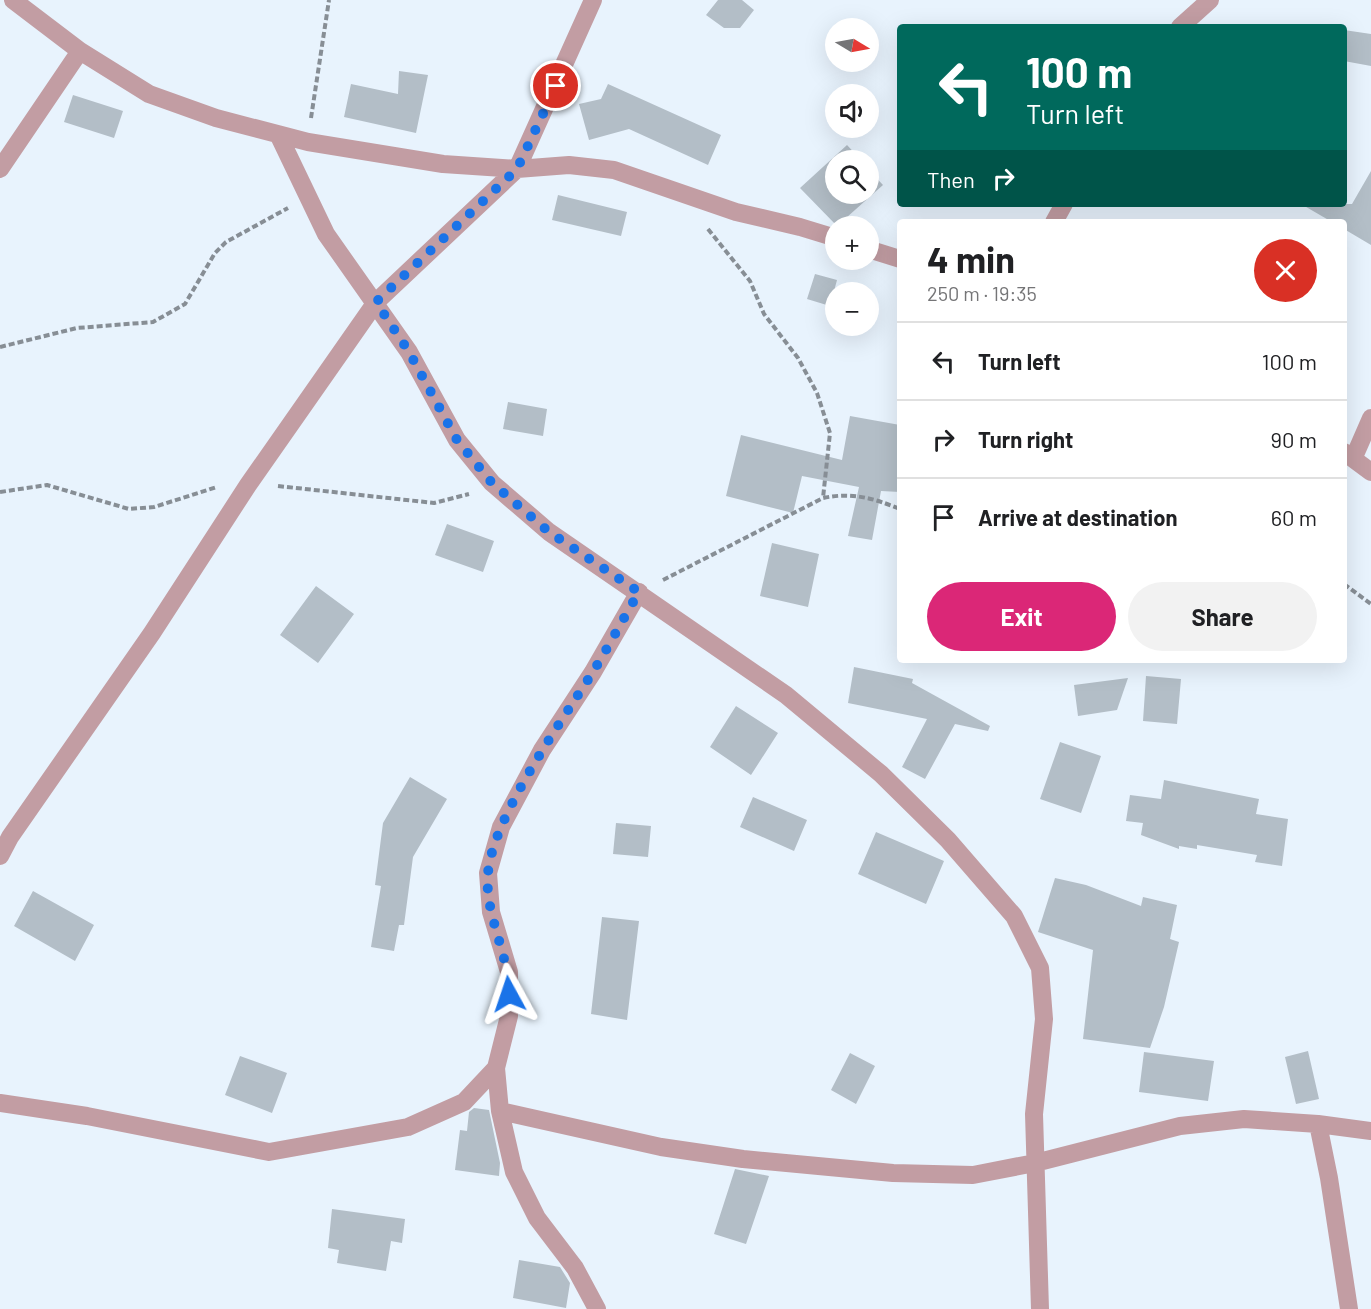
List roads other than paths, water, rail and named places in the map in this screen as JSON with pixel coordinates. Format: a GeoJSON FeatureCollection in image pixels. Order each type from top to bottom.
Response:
{"type":"FeatureCollection","features":[{"type":"Feature","properties":{"kind":"street"},"geometry":{"type":"LineString","coordinates":[[13,0],[81,51],[149,94],[279,136],[443,164],[517,169],[568,165],[614,170],[682,195],[825,235]]}},
{"type":"Feature","properties":{"kind":"street"},"geometry":{"type":"LineString","coordinates":[[0,856],[10,837],[152,633],[248,485],[376,302],[517,169],[594,0]]}},
{"type":"Feature","properties":{"kind":"street"},"geometry":{"type":"LineString","coordinates":[[1183,24],[1210,0]]}},
{"type":"Feature","properties":{"kind":"street"},"geometry":{"type":"LineString","coordinates":[[0,169],[81,51]]}},
{"type":"Feature","properties":{"kind":"street"},"geometry":{"type":"LineString","coordinates":[[279,136],[326,234],[409,352],[457,440],[492,483],[549,532],[786,695],[881,774],[948,840],[1014,916],[1040,968],[1044,1019],[1034,1114],[1040,1309]]}},
{"type":"Feature","properties":{"kind":"street"},"geometry":{"type":"LineString","coordinates":[[879,252],[897,258]]}},
{"type":"Feature","properties":{"kind":"street"},"geometry":{"type":"LineString","coordinates":[[1371,417],[1349,455],[1371,472]]}},
{"type":"Feature","properties":{"kind":"street"},"geometry":{"type":"LineString","coordinates":[[597,1309],[575,1268],[532,1209],[514,1172],[500,1111],[496,1068],[509,1016],[509,972],[491,912],[488,873],[501,827],[542,750],[593,672],[639,592]]}},
{"type":"Feature","properties":{"kind":"street"},"geometry":{"type":"LineString","coordinates":[[0,1103],[87,1116],[244,1149],[269,1152],[408,1127],[464,1102],[496,1068]]}},
{"type":"Feature","properties":{"kind":"street"},"geometry":{"type":"LineString","coordinates":[[500,1111],[660,1147],[743,1160],[893,1173],[973,1175],[1035,1163],[1180,1126],[1244,1119],[1318,1124],[1371,1131]]}},
{"type":"Feature","properties":{"kind":"street"},"geometry":{"type":"LineString","coordinates":[[1318,1124],[1337,1221],[1349,1309]]}}]}
